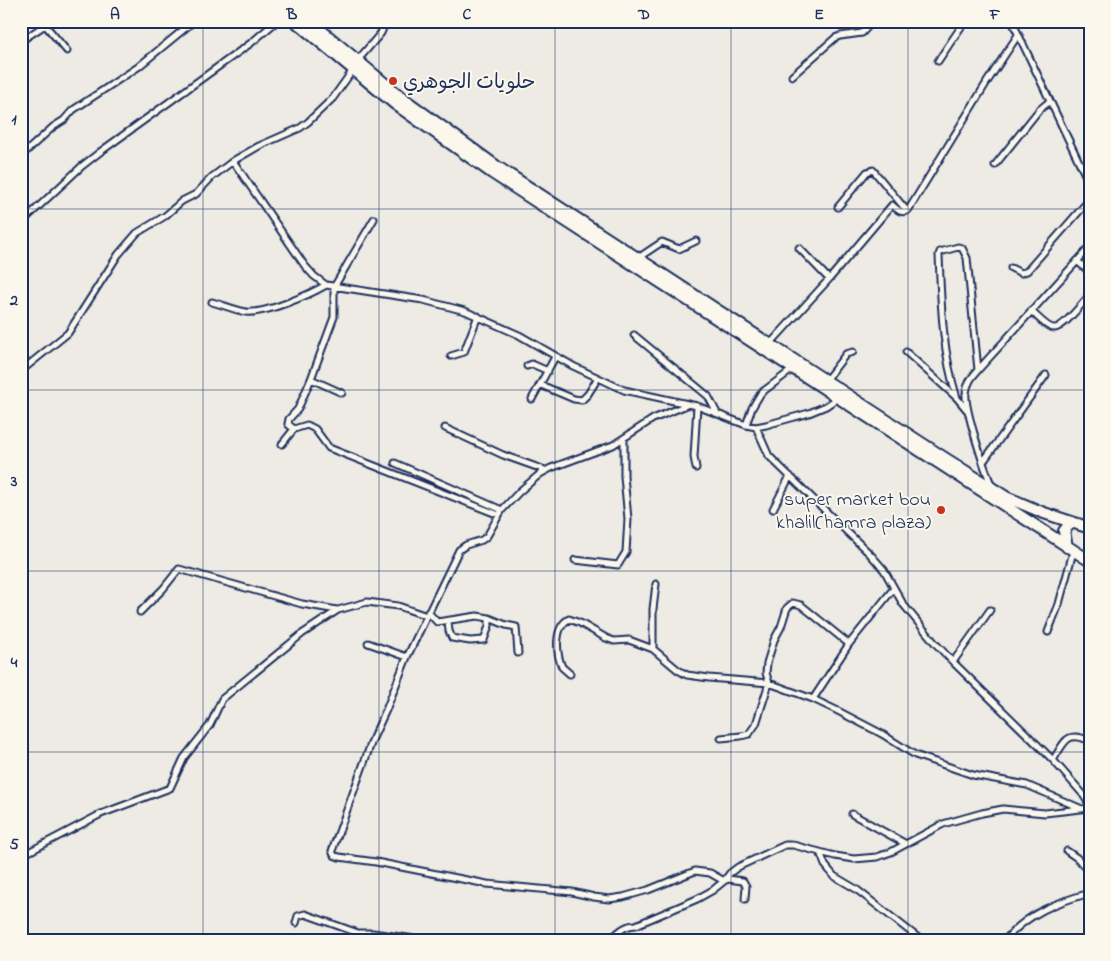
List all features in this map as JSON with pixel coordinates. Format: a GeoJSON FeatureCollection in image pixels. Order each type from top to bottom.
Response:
{"type":"FeatureCollection","features":[{"type":"Feature","properties":{"kind":"highway"},"geometry":{"type":"LineString","coordinates":[[295,21],[332,46],[444,140],[492,173],[1090,561]]}},
{"type":"Feature","properties":{"kind":"highway"},"geometry":{"type":"LineString","coordinates":[[310,21],[332,46]]}},
{"type":"Feature","properties":{"kind":"highway"},"geometry":{"type":"LineString","coordinates":[[355,66],[496,166],[1006,497],[1072,523],[1090,528]]}},
{"type":"Feature","properties":{"kind":"highway"},"geometry":{"type":"LineString","coordinates":[[1070,549],[1064,531],[1072,523]]}},
{"type":"Feature","properties":{"kind":"street"},"geometry":{"type":"LineString","coordinates":[[21,41],[51,21]]}},
{"type":"Feature","properties":{"kind":"street"},"geometry":{"type":"LineString","coordinates":[[21,156],[73,110],[138,67],[194,21]]}},
{"type":"Feature","properties":{"kind":"street"},"geometry":{"type":"LineString","coordinates":[[21,223],[82,166],[251,43],[277,21]]}},
{"type":"Feature","properties":{"kind":"street"},"geometry":{"type":"LineString","coordinates":[[21,371],[68,333],[118,255],[132,238],[143,228],[166,216],[182,202],[196,194],[212,176],[233,161],[259,146],[300,128],[308,122],[333,98],[381,33],[386,21]]}},
{"type":"Feature","properties":{"kind":"street"},"geometry":{"type":"LineString","coordinates":[[792,76],[835,38],[862,33],[873,21]]}},
{"type":"Feature","properties":{"kind":"street"},"geometry":{"type":"LineString","coordinates":[[938,61],[965,21]]}},
{"type":"Feature","properties":{"kind":"street"},"geometry":{"type":"LineString","coordinates":[[1012,21],[1090,185]]}},
{"type":"Feature","properties":{"kind":"street"},"geometry":{"type":"LineString","coordinates":[[46,26],[67,51]]}},
{"type":"Feature","properties":{"kind":"street"},"geometry":{"type":"LineString","coordinates":[[907,211],[1018,35]]}},
{"type":"Feature","properties":{"kind":"street"},"geometry":{"type":"LineString","coordinates":[[995,166],[1039,110],[1050,101]]}},
{"type":"Feature","properties":{"kind":"street"},"geometry":{"type":"LineString","coordinates":[[233,161],[305,266],[326,285],[423,300],[478,316],[519,335],[556,357],[624,390],[697,406],[746,425],[756,427],[809,413],[826,406],[838,398]]}},
{"type":"Feature","properties":{"kind":"street"},"geometry":{"type":"LineString","coordinates":[[838,207],[867,172],[874,170],[907,211]]}},
{"type":"Feature","properties":{"kind":"street"},"geometry":{"type":"LineString","coordinates":[[1011,268],[1021,273],[1027,271],[1090,199]]}},
{"type":"Feature","properties":{"kind":"street"},"geometry":{"type":"LineString","coordinates":[[770,344],[892,206],[900,212],[907,211]]}},
{"type":"Feature","properties":{"kind":"street"},"geometry":{"type":"LineString","coordinates":[[294,429],[288,424],[289,420],[298,409],[316,370],[334,317],[334,287],[374,219]]}},
{"type":"Feature","properties":{"kind":"street"},"geometry":{"type":"LineString","coordinates":[[638,258],[662,242],[680,249],[696,240]]}},
{"type":"Feature","properties":{"kind":"street"},"geometry":{"type":"LineString","coordinates":[[957,398],[949,370],[945,344],[939,255],[940,252],[958,247],[962,248],[967,258],[978,370]]}},
{"type":"Feature","properties":{"kind":"street"},"geometry":{"type":"LineString","coordinates":[[993,488],[983,462],[969,412],[965,396],[966,388],[978,370],[1090,247]]}},
{"type":"Feature","properties":{"kind":"street"},"geometry":{"type":"LineString","coordinates":[[799,248],[829,279]]}},
{"type":"Feature","properties":{"kind":"street"},"geometry":{"type":"LineString","coordinates":[[1077,261],[1090,272]]}},
{"type":"Feature","properties":{"kind":"street"},"geometry":{"type":"LineString","coordinates":[[212,302],[239,310],[260,311],[326,285]]}},
{"type":"Feature","properties":{"kind":"street"},"geometry":{"type":"LineString","coordinates":[[1031,311],[1051,327],[1058,328],[1090,295]]}},
{"type":"Feature","properties":{"kind":"street"},"geometry":{"type":"LineString","coordinates":[[451,356],[464,352],[478,316]]}},
{"type":"Feature","properties":{"kind":"street"},"geometry":{"type":"LineString","coordinates":[[634,335],[708,396],[717,413]]}},
{"type":"Feature","properties":{"kind":"street"},"geometry":{"type":"LineString","coordinates":[[826,380],[846,354],[853,352]]}},
{"type":"Feature","properties":{"kind":"street"},"geometry":{"type":"LineString","coordinates":[[906,352],[957,398],[969,412]]}},
{"type":"Feature","properties":{"kind":"street"},"geometry":{"type":"LineString","coordinates":[[532,399],[556,357]]}},
{"type":"Feature","properties":{"kind":"street"},"geometry":{"type":"LineString","coordinates":[[527,366],[532,364],[548,371]]}},
{"type":"Feature","properties":{"kind":"street"},"geometry":{"type":"LineString","coordinates":[[746,425],[752,408],[761,393],[793,369]]}},
{"type":"Feature","properties":{"kind":"street"},"geometry":{"type":"LineString","coordinates":[[983,462],[1046,374]]}},
{"type":"Feature","properties":{"kind":"street"},"geometry":{"type":"LineString","coordinates":[[541,385],[574,399],[582,400],[598,378]]}},
{"type":"Feature","properties":{"kind":"street"},"geometry":{"type":"LineString","coordinates":[[311,379],[342,393]]}},
{"type":"Feature","properties":{"kind":"street"},"geometry":{"type":"LineString","coordinates":[[689,404],[652,419],[613,445],[545,470],[530,481],[501,512],[487,536],[482,540],[466,545],[460,550],[407,657],[389,704],[373,738],[333,846],[333,853],[336,857],[376,862],[487,884],[572,892],[609,899],[644,891],[695,871],[710,873],[724,881]]}},
{"type":"Feature","properties":{"kind":"street"},"geometry":{"type":"LineString","coordinates":[[696,468],[694,457],[697,406]]}},
{"type":"Feature","properties":{"kind":"street"},"geometry":{"type":"LineString","coordinates":[[282,444],[294,429],[307,425],[315,429],[329,448],[501,512]]}},
{"type":"Feature","properties":{"kind":"street"},"geometry":{"type":"LineString","coordinates":[[724,881],[730,872],[738,867],[785,845],[854,858],[877,857],[943,824],[992,810],[1022,810],[1045,813],[1082,809],[1090,806],[1082,793],[1053,760],[953,662],[912,615],[884,570],[871,555],[769,456],[756,427]]}},
{"type":"Feature","properties":{"kind":"street"},"geometry":{"type":"LineString","coordinates":[[446,428],[503,455],[545,470]]}},
{"type":"Feature","properties":{"kind":"street"},"geometry":{"type":"LineString","coordinates":[[575,560],[618,564],[626,552],[628,519],[624,476],[624,438]]}},
{"type":"Feature","properties":{"kind":"street"},"geometry":{"type":"LineString","coordinates":[[395,464],[501,512]]}},
{"type":"Feature","properties":{"kind":"street"},"geometry":{"type":"LineString","coordinates":[[773,509],[790,476]]}},
{"type":"Feature","properties":{"kind":"street"},"geometry":{"type":"LineString","coordinates":[[1048,632],[1059,604],[1070,549]]}},
{"type":"Feature","properties":{"kind":"street"},"geometry":{"type":"LineString","coordinates":[[140,612],[164,589],[179,570],[302,604],[338,610]]}},
{"type":"Feature","properties":{"kind":"street"},"geometry":{"type":"LineString","coordinates":[[653,649],[652,617],[656,584]]}},
{"type":"Feature","properties":{"kind":"street"},"geometry":{"type":"LineString","coordinates":[[813,699],[849,644],[894,588]]}},
{"type":"Feature","properties":{"kind":"street"},"geometry":{"type":"LineString","coordinates":[[21,856],[101,814],[170,788],[184,758],[210,725],[222,699],[302,634],[338,610],[367,602],[398,606],[428,614],[437,622],[478,616],[489,618],[516,627],[518,653]]}},
{"type":"Feature","properties":{"kind":"street"},"geometry":{"type":"LineString","coordinates":[[721,738],[749,734],[756,724],[769,683],[766,663],[787,608],[793,603],[801,605],[849,644]]}},
{"type":"Feature","properties":{"kind":"street"},"geometry":{"type":"LineString","coordinates":[[953,662],[990,610]]}},
{"type":"Feature","properties":{"kind":"street"},"geometry":{"type":"LineString","coordinates":[[448,621],[452,638],[470,642],[484,640],[489,626],[489,618]]}},
{"type":"Feature","properties":{"kind":"street"},"geometry":{"type":"LineString","coordinates":[[570,674],[561,666],[558,650],[558,634],[561,627],[569,619],[614,641],[629,640],[653,649],[678,670],[687,674],[709,678],[769,683],[813,699],[882,734],[915,755],[973,775],[1026,785],[1082,809]]}},
{"type":"Feature","properties":{"kind":"street"},"geometry":{"type":"LineString","coordinates":[[368,643],[407,657]]}},
{"type":"Feature","properties":{"kind":"street"},"geometry":{"type":"LineString","coordinates":[[1053,760],[1070,737],[1076,736],[1090,741]]}},
{"type":"Feature","properties":{"kind":"street"},"geometry":{"type":"LineString","coordinates":[[852,814],[906,844]]}},
{"type":"Feature","properties":{"kind":"street"},"geometry":{"type":"LineString","coordinates":[[1066,851],[1077,858],[1090,872]]}},
{"type":"Feature","properties":{"kind":"street"},"geometry":{"type":"LineString","coordinates":[[820,852],[825,865],[834,876],[856,888],[921,940]]}},
{"type":"Feature","properties":{"kind":"street"},"geometry":{"type":"LineString","coordinates":[[609,940],[630,925],[636,925],[697,899],[728,879],[743,882],[746,886],[744,899]]}},
{"type":"Feature","properties":{"kind":"street"},"geometry":{"type":"LineString","coordinates":[[1005,940],[1016,927],[1033,915],[1056,903],[1090,893]]}},
{"type":"Feature","properties":{"kind":"street"},"geometry":{"type":"LineString","coordinates":[[296,923],[298,916],[305,914],[358,933],[373,933],[422,940]]}},
{"type":"Feature","properties":{"kind":"street"},"geometry":{"type":"LineString","coordinates":[[526,940],[535,940]]}},
{"type":"Feature","properties":{"kind":"place","name":"حلويات الجوهري"},"geometry":{"type":"Point","coordinates":[393,81]}},
{"type":"Feature","properties":{"kind":"place","name":"super market bou khalil(hamra plaza)"},"geometry":{"type":"Point","coordinates":[941,510]}}]}
